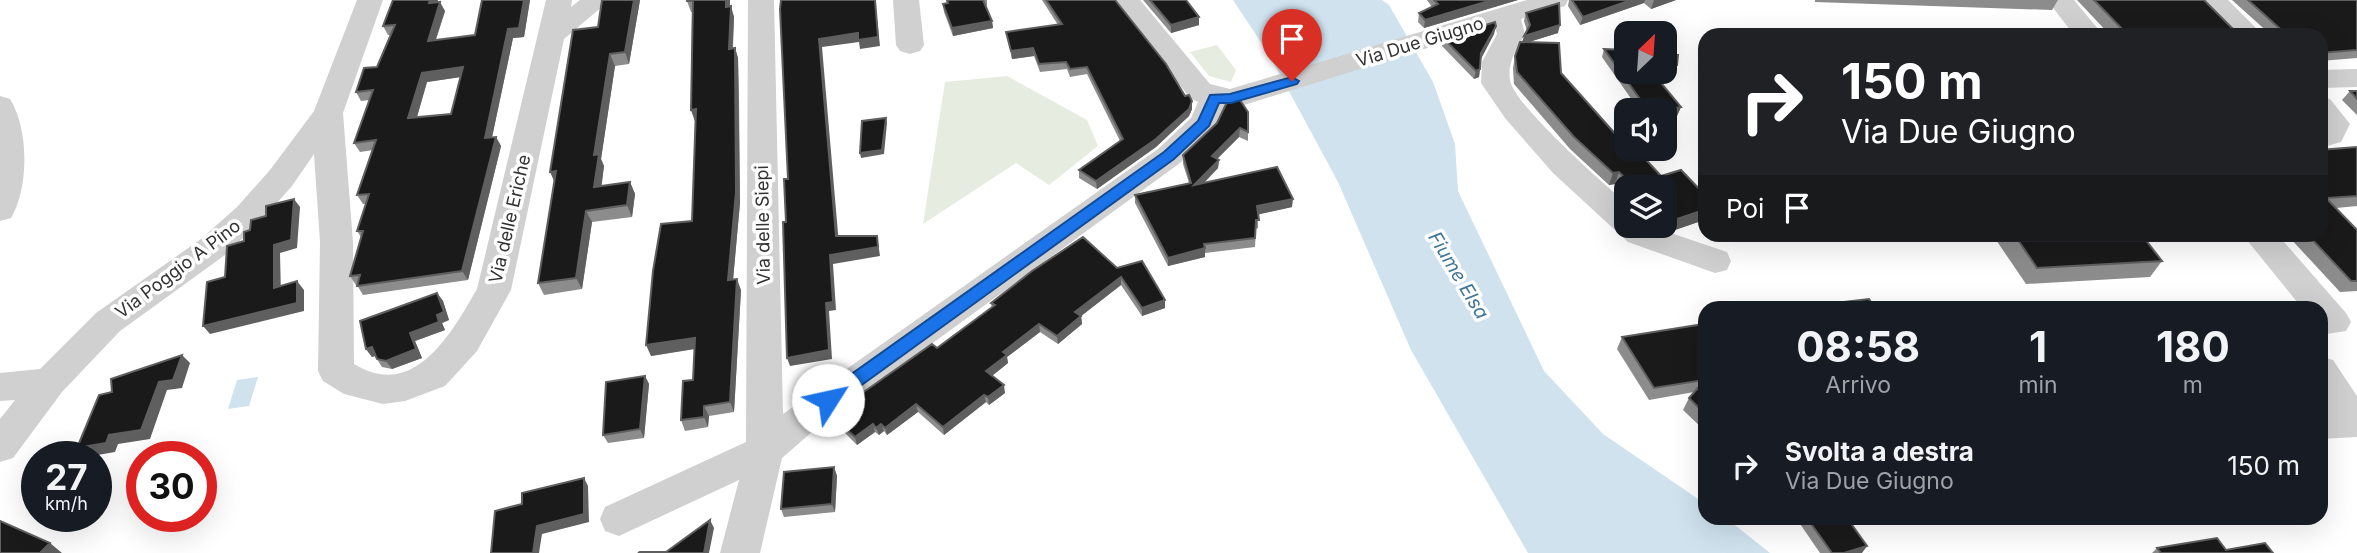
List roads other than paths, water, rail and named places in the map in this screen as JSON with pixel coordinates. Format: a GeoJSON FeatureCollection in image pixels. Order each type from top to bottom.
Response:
{"type":"FeatureCollection","features":[{"type":"Feature","properties":{"kind":"street","name":"Via Poggio A Pino"},"geometry":{"type":"LineString","coordinates":[[0,447],[49,382],[108,322],[213,247],[248,215],[281,178],[328,113],[370,0]]}},
{"type":"Feature","properties":{"kind":"street"},"geometry":{"type":"LineString","coordinates":[[552,35],[559,0]]}},
{"type":"Feature","properties":{"kind":"street"},"geometry":{"type":"LineString","coordinates":[[552,35],[597,0]]}},
{"type":"Feature","properties":{"kind":"street","name":"Via delle Siepi"},"geometry":{"type":"LineString","coordinates":[[740,553],[765,450],[761,0]]}},
{"type":"Feature","properties":{"kind":"street"},"geometry":{"type":"LineString","coordinates":[[906,0],[910,45]]}},
{"type":"Feature","properties":{"kind":"street"},"geometry":{"type":"LineString","coordinates":[[1126,0],[1199,91],[1229,97]]}},
{"type":"Feature","properties":{"kind":"street","name":"Via Due Giugno"},"geometry":{"type":"LineString","coordinates":[[1229,97],[1435,38],[1555,0]]}},
{"type":"Feature","properties":{"kind":"street"},"geometry":{"type":"LineString","coordinates":[[2060,0],[2083,28]]}},
{"type":"Feature","properties":{"kind":"street"},"geometry":{"type":"LineString","coordinates":[[2213,0],[2242,28]]}},
{"type":"Feature","properties":{"kind":"street"},"geometry":{"type":"LineString","coordinates":[[1506,16],[1511,34],[1496,62],[1495,83],[1515,111],[1564,166],[1614,210]]}},
{"type":"Feature","properties":{"kind":"street","name":"Via delle Eriche"},"geometry":{"type":"LineString","coordinates":[[328,113],[326,140],[334,199],[337,260],[336,371],[357,384],[383,390],[405,387],[432,376],[465,341],[494,290],[552,35]]}},
{"type":"Feature","properties":{"kind":"street"},"geometry":{"type":"LineString","coordinates":[[2328,79],[2357,78]]}},
{"type":"Feature","properties":{"kind":"street"},"geometry":{"type":"LineString","coordinates":[[619,519],[765,450],[807,415],[1169,156],[1229,97]]}},
{"type":"Feature","properties":{"kind":"street"},"geometry":{"type":"LineString","coordinates":[[0,106],[8,133],[6,195],[0,209]]}},
{"type":"Feature","properties":{"kind":"street"},"geometry":{"type":"LineString","coordinates":[[2328,116],[2335,124],[2328,136]]}},
{"type":"Feature","properties":{"kind":"street"},"geometry":{"type":"LineString","coordinates":[[1650,238],[1715,261]]}},
{"type":"Feature","properties":{"kind":"street"},"geometry":{"type":"LineString","coordinates":[[2265,242],[2318,301]]}},
{"type":"Feature","properties":{"kind":"street"},"geometry":{"type":"LineString","coordinates":[[0,387],[49,382]]}},
{"type":"Feature","properties":{"kind":"street"},"geometry":{"type":"LineString","coordinates":[[2328,382],[2355,423],[2328,424]]}},
{"type":"Feature","properties":{"kind":"water","name":"Fiume Elsa"},"geometry":{"type":"Polygon","coordinates":[[[1233,0],[1382,0],[1389,5],[1433,82],[1455,144],[1458,191],[1544,371],[1603,434],[1698,499],[1698,525],[1735,525],[1770,553],[1528,553],[1411,350],[1338,182],[1270,56],[1233,0]]]}},
{"type":"Feature","properties":{"kind":"water"},"geometry":{"type":"Polygon","coordinates":[[[258,377],[249,406],[228,409],[237,380],[258,377]]]}}]}
